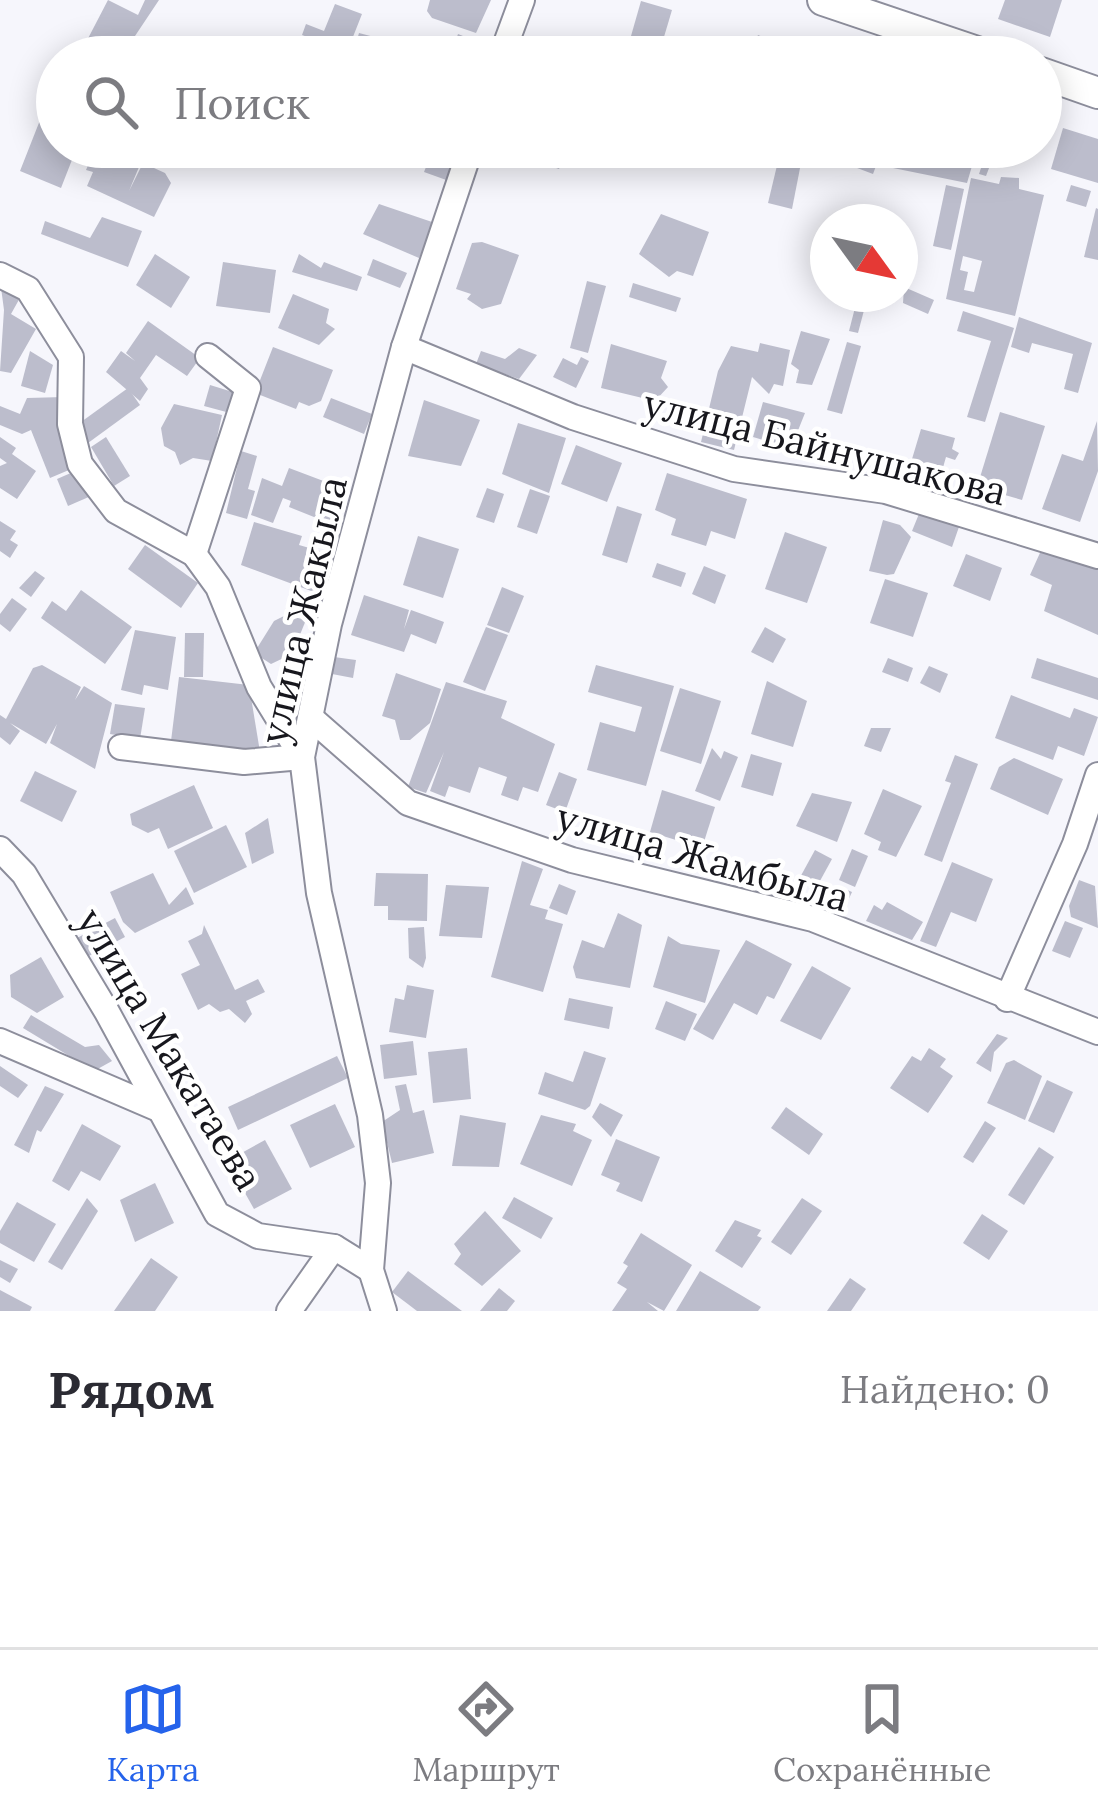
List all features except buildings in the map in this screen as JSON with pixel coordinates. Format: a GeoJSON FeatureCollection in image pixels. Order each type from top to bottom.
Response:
{"type":"FeatureCollection","features":[{"type":"Feature","properties":{"kind":"street"},"geometry":{"type":"LineString","coordinates":[[509,36],[522,0]]}},
{"type":"Feature","properties":{"kind":"street"},"geometry":{"type":"LineString","coordinates":[[823,0],[930,36]]}},
{"type":"Feature","properties":{"kind":"street"},"geometry":{"type":"LineString","coordinates":[[1062,81],[1098,92]]}},
{"type":"Feature","properties":{"kind":"street","name":"улица Жакыла"},"geometry":{"type":"LineString","coordinates":[[384,1311],[371,1270],[378,1183],[370,1114],[319,893],[302,758],[329,624],[404,347],[464,168]]}},
{"type":"Feature","properties":{"kind":"street"},"geometry":{"type":"LineString","coordinates":[[0,275],[28,289],[71,357],[70,424],[80,464],[116,511],[194,554],[218,587],[260,687],[302,758],[244,762],[121,747]]}},
{"type":"Feature","properties":{"kind":"street","name":"улица Байнушакова"},"geometry":{"type":"LineString","coordinates":[[404,347],[573,417],[734,469],[886,491],[1098,556]]}},
{"type":"Feature","properties":{"kind":"street"},"geometry":{"type":"LineString","coordinates":[[194,554],[248,388],[208,356]]}},
{"type":"Feature","properties":{"kind":"street","name":"улица Жамбыла"},"geometry":{"type":"LineString","coordinates":[[311,718],[408,803],[572,860],[813,919],[1098,1032]]}},
{"type":"Feature","properties":{"kind":"street"},"geometry":{"type":"LineString","coordinates":[[1007,999],[1075,844],[1098,775]]}},
{"type":"Feature","properties":{"kind":"street","name":"улица Макатаева"},"geometry":{"type":"LineString","coordinates":[[0,849],[24,874],[60,933],[217,1214],[258,1236],[334,1247],[371,1270]]}},
{"type":"Feature","properties":{"kind":"street"},"geometry":{"type":"LineString","coordinates":[[0,1041],[156,1108]]}},
{"type":"Feature","properties":{"kind":"street"},"geometry":{"type":"LineString","coordinates":[[289,1311],[334,1247]]}}]}
